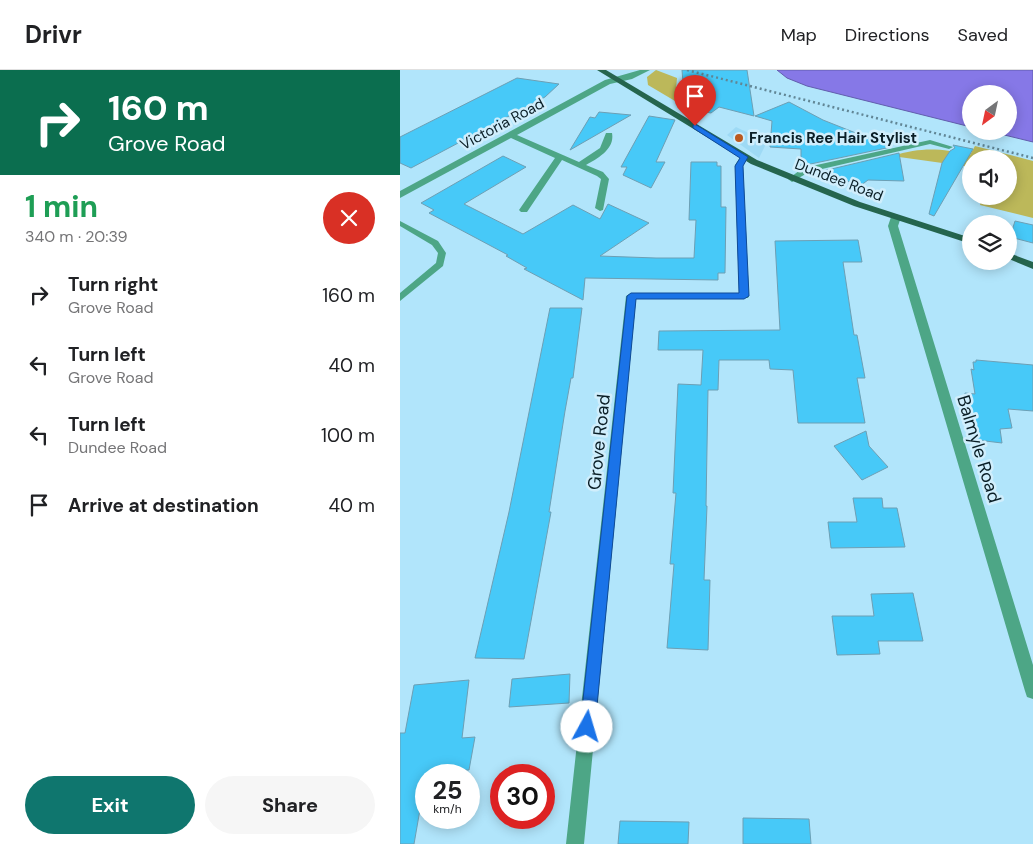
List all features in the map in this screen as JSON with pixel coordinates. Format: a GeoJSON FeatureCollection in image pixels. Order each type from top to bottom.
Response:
{"type":"FeatureCollection","features":[{"type":"Feature","properties":{"kind":"main road","name":"Dundee Road"},"geometry":{"type":"LineString","coordinates":[[601,70],[745,157],[792,179],[962,238]]}},
{"type":"Feature","properties":{"kind":"main road"},"geometry":{"type":"LineString","coordinates":[[1017,259],[1033,266]]}},
{"type":"Feature","properties":{"kind":"street","name":"Victoria Road"},"geometry":{"type":"LineString","coordinates":[[400,195],[608,82],[646,70]]}},
{"type":"Feature","properties":{"kind":"street"},"geometry":{"type":"LineString","coordinates":[[510,135],[600,174],[604,179],[600,208]]}},
{"type":"Feature","properties":{"kind":"street"},"geometry":{"type":"LineString","coordinates":[[580,165],[604,150],[609,144],[609,135]]}},
{"type":"Feature","properties":{"kind":"street"},"geometry":{"type":"LineString","coordinates":[[792,179],[806,170],[930,142],[949,147]]}},
{"type":"Feature","properties":{"kind":"street"},"geometry":{"type":"LineString","coordinates":[[524,210],[560,157]]}},
{"type":"Feature","properties":{"kind":"street","name":"Grove Road"},"geometry":{"type":"LineString","coordinates":[[575,844],[631,296],[744,296],[739,166],[745,157]]}},
{"type":"Feature","properties":{"kind":"street","name":"Balmyle Road"},"geometry":{"type":"LineString","coordinates":[[896,216],[894,226],[1033,691]]}},
{"type":"Feature","properties":{"kind":"lane"},"geometry":{"type":"LineString","coordinates":[[400,223],[435,243],[442,253],[440,264],[400,298]]}},
{"type":"Feature","properties":{"kind":"shaded area"},"geometry":{"type":"Polygon","coordinates":[[[656,70],[677,78],[675,101],[648,85],[647,77],[656,70]]]}},
{"type":"Feature","properties":{"kind":"shaded area"},"geometry":{"type":"Polygon","coordinates":[[[777,70],[1033,70],[1033,142],[1018,138],[1018,85],[962,85],[962,125],[807,86],[787,78],[777,70]]]}},
{"type":"Feature","properties":{"kind":"shaded area"},"geometry":{"type":"Polygon","coordinates":[[[736,127],[767,142],[759,158],[727,135],[736,127]]]}},
{"type":"Feature","properties":{"kind":"shaded area"},"geometry":{"type":"Polygon","coordinates":[[[975,146],[990,150],[973,150],[975,146]]]}},
{"type":"Feature","properties":{"kind":"shaded area"},"geometry":{"type":"Polygon","coordinates":[[[922,150],[962,153],[962,166],[892,156],[922,150]]]}},
{"type":"Feature","properties":{"kind":"shaded area"},"geometry":{"type":"Polygon","coordinates":[[[1017,157],[1033,161],[1033,218],[980,205],[1017,205],[1017,157]]]}},
{"type":"Feature","properties":{"kind":"building"},"geometry":{"type":"Polygon","coordinates":[[[682,70],[747,70],[754,116],[719,107],[711,113],[685,108],[682,70]]]}},
{"type":"Feature","properties":{"kind":"building"},"geometry":{"type":"Polygon","coordinates":[[[517,78],[559,84],[545,97],[411,168],[400,163],[400,137],[517,78]]]}},
{"type":"Feature","properties":{"kind":"building"},"geometry":{"type":"Polygon","coordinates":[[[789,102],[823,120],[891,147],[801,166],[801,149],[770,147],[772,121],[755,116],[789,102]]]}},
{"type":"Feature","properties":{"kind":"building"},"geometry":{"type":"Polygon","coordinates":[[[599,112],[631,115],[570,150],[590,117],[595,118],[599,112]]]}},
{"type":"Feature","properties":{"kind":"building"},"geometry":{"type":"Polygon","coordinates":[[[649,116],[675,120],[656,162],[665,162],[651,188],[623,175],[627,167],[621,167],[649,116]]]}},
{"type":"Feature","properties":{"kind":"building"},"geometry":{"type":"Polygon","coordinates":[[[953,145],[973,149],[962,150],[962,168],[934,216],[929,214],[942,163],[950,151],[955,148],[953,145]]]}},
{"type":"Feature","properties":{"kind":"building"},"geometry":{"type":"Polygon","coordinates":[[[899,153],[904,181],[868,180],[860,186],[823,171],[899,153]]]}},
{"type":"Feature","properties":{"kind":"building"},"geometry":{"type":"Polygon","coordinates":[[[503,156],[526,167],[464,204],[523,234],[573,205],[600,219],[608,204],[649,223],[600,256],[656,258],[694,258],[696,220],[689,220],[691,162],[717,162],[717,166],[721,166],[721,207],[726,207],[725,273],[718,273],[718,280],[585,278],[583,300],[524,269],[527,268],[506,256],[508,255],[429,213],[434,210],[421,203],[503,156]]]}},
{"type":"Feature","properties":{"kind":"building"},"geometry":{"type":"Polygon","coordinates":[[[1017,221],[1033,225],[1033,243],[1017,239],[1017,221]]]}},
{"type":"Feature","properties":{"kind":"building"},"geometry":{"type":"Polygon","coordinates":[[[858,240],[862,262],[843,262],[854,335],[857,335],[865,378],[857,378],[865,423],[798,423],[793,370],[770,369],[769,360],[719,360],[718,390],[708,390],[704,580],[710,580],[708,650],[667,648],[674,564],[670,564],[676,493],[673,493],[678,384],[701,385],[703,350],[658,350],[659,331],[780,330],[775,241],[858,240]]]}},
{"type":"Feature","properties":{"kind":"building"},"geometry":{"type":"Polygon","coordinates":[[[550,308],[582,308],[573,378],[571,378],[565,411],[549,512],[551,512],[524,659],[475,658],[509,512],[550,308]]]}},
{"type":"Feature","properties":{"kind":"building"},"geometry":{"type":"Polygon","coordinates":[[[976,360],[1033,365],[1033,411],[1008,409],[1012,428],[1000,429],[1002,443],[977,440],[967,414],[965,393],[975,394],[971,369],[974,370],[973,362],[976,362],[976,360]]]}},
{"type":"Feature","properties":{"kind":"building"},"geometry":{"type":"Polygon","coordinates":[[[866,431],[869,446],[888,467],[862,480],[834,446],[866,431]]]}},
{"type":"Feature","properties":{"kind":"building"},"geometry":{"type":"Polygon","coordinates":[[[853,498],[882,498],[883,508],[897,508],[905,547],[831,548],[828,522],[857,522],[853,498]]]}},
{"type":"Feature","properties":{"kind":"building"},"geometry":{"type":"Polygon","coordinates":[[[913,593],[923,641],[878,641],[880,654],[837,655],[832,616],[874,616],[871,594],[913,593]]]}},
{"type":"Feature","properties":{"kind":"building"},"geometry":{"type":"Polygon","coordinates":[[[570,674],[569,703],[509,707],[512,679],[570,674]]]}},
{"type":"Feature","properties":{"kind":"building"},"geometry":{"type":"Polygon","coordinates":[[[469,680],[462,738],[475,737],[470,764],[415,764],[415,829],[417,829],[414,844],[400,844],[400,733],[405,733],[414,685],[469,680]]]}},
{"type":"Feature","properties":{"kind":"building"},"geometry":{"type":"Polygon","coordinates":[[[743,818],[809,819],[811,844],[743,844],[743,818]]]}},
{"type":"Feature","properties":{"kind":"building"},"geometry":{"type":"Polygon","coordinates":[[[620,821],[689,822],[688,844],[618,844],[620,821]]]}},
{"type":"Feature","properties":{"kind":"railway"},"geometry":{"type":"LineString","coordinates":[[687,70],[1033,158]]}},
{"type":"Feature","properties":{"kind":"place","name":"Francis Ree Hair Stylist"},"geometry":{"type":"Point","coordinates":[739,138]}},
{"type":"Feature","properties":{"kind":"route"},"geometry":{"type":"LineString","coordinates":[[587,727],[631,296],[744,296],[739,166],[745,157],[695,126]]}}]}
